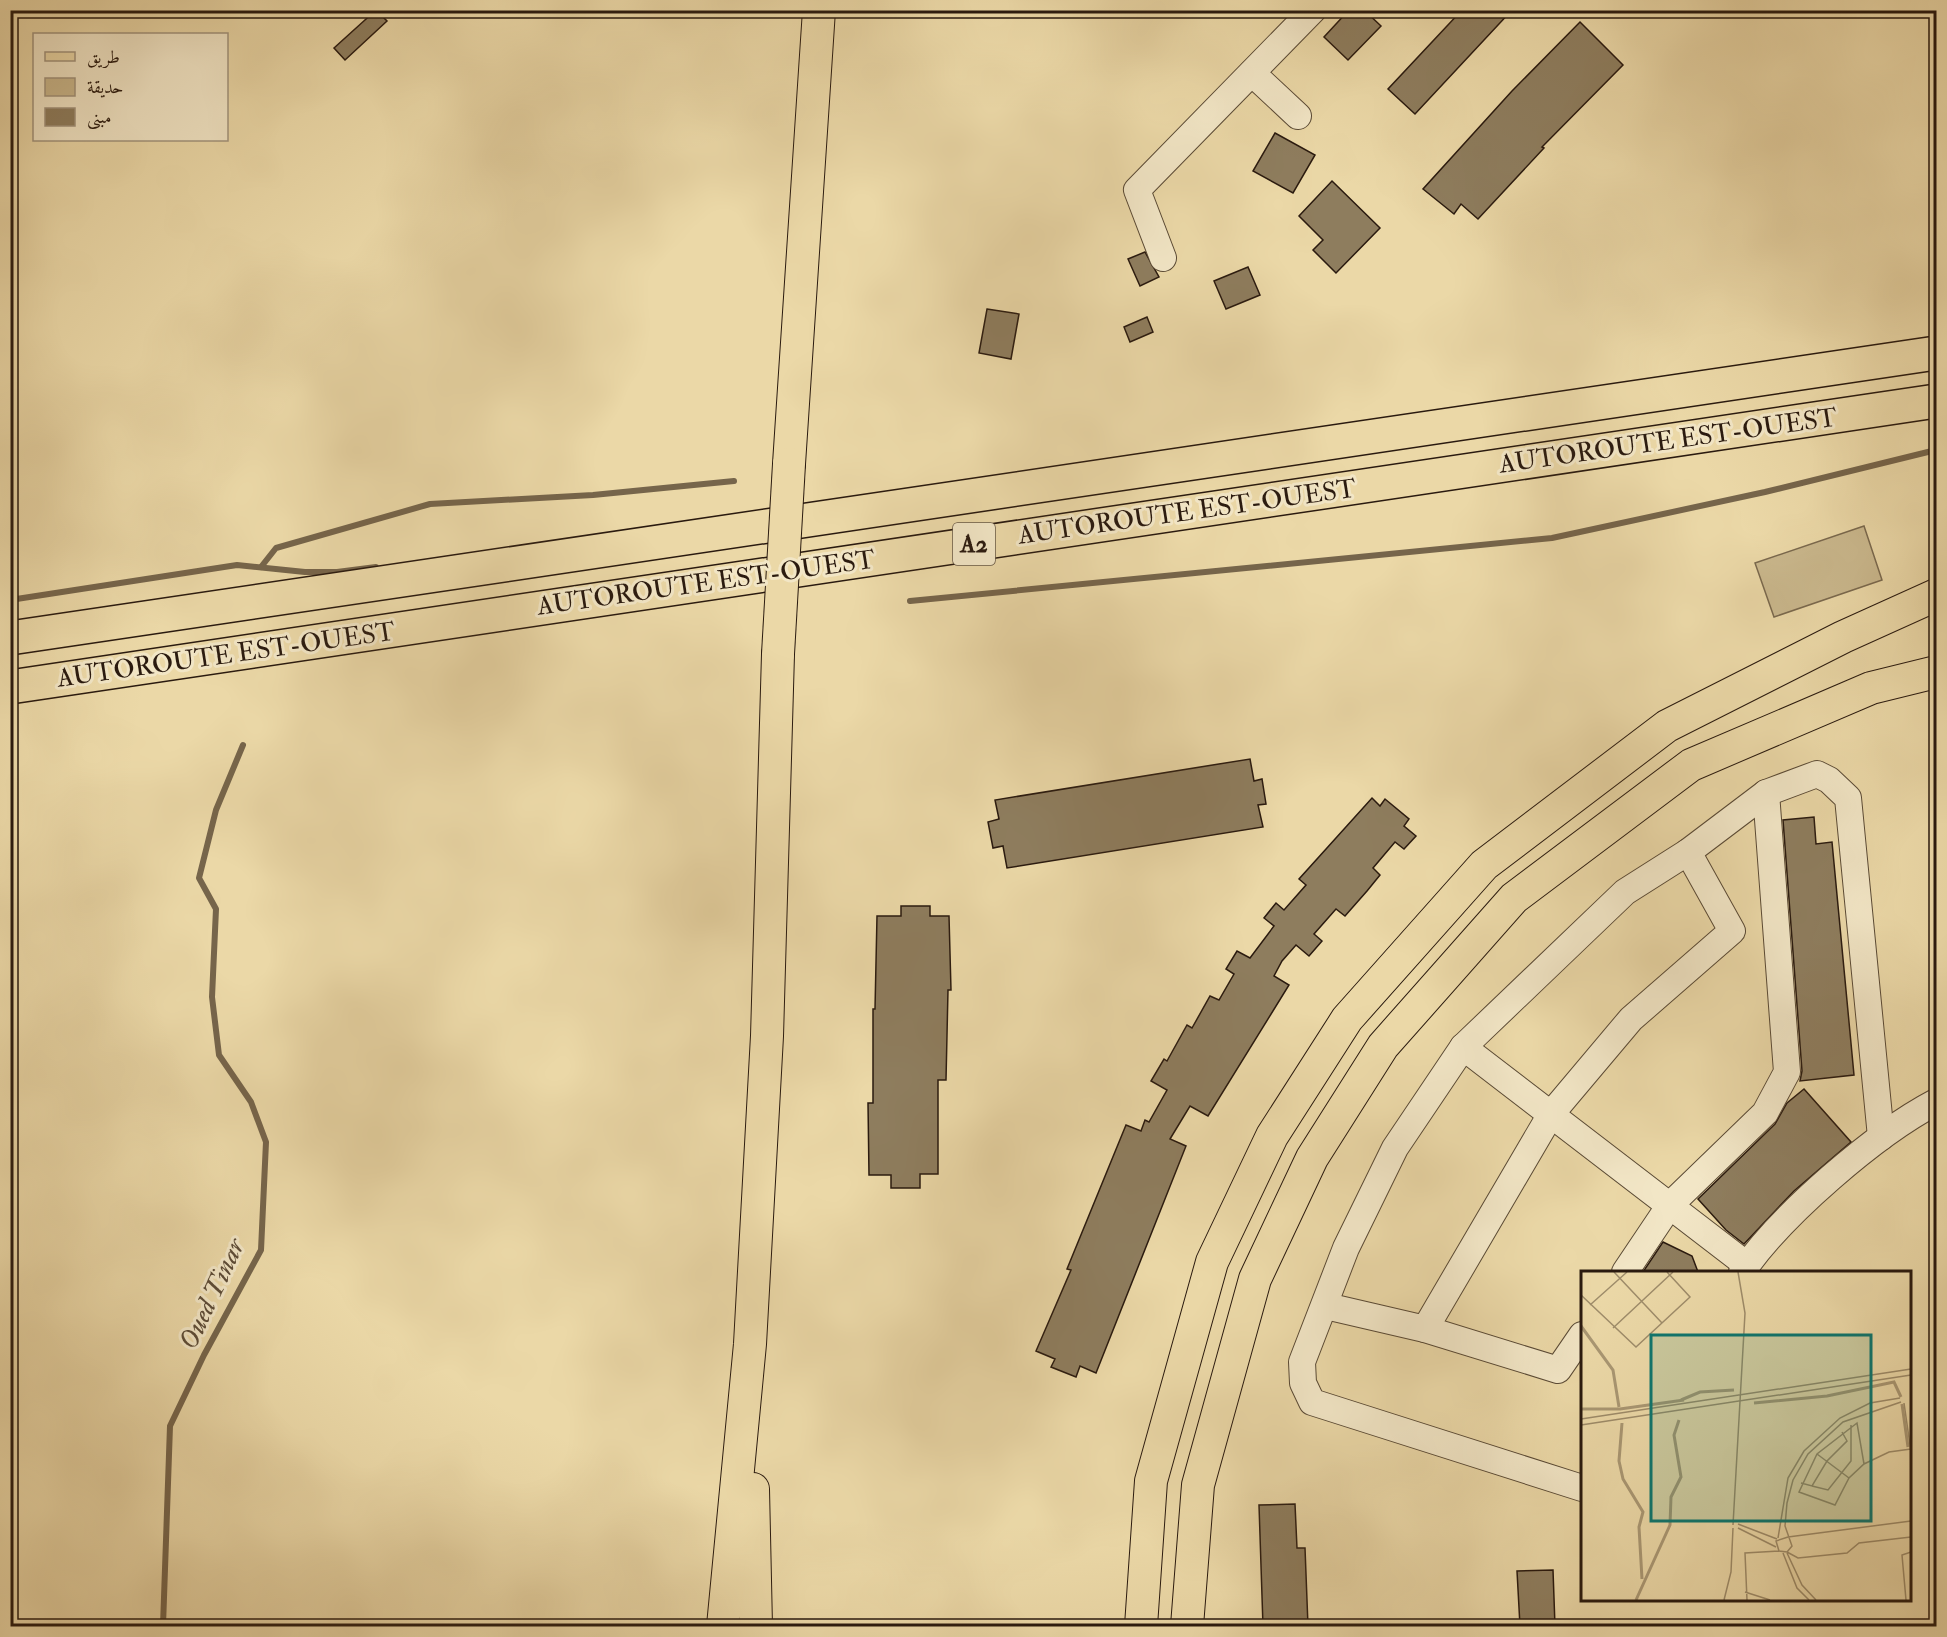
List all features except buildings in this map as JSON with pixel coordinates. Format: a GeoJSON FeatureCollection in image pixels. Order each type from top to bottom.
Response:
{"type":"FeatureCollection","features":[{"type":"Feature","properties":{"kind":"highway","name":"AUTOROUTE EST-OUEST"},"geometry":{"type":"LineString","coordinates":[[10,638],[1936,353]]}},
{"type":"Feature","properties":{"kind":"highway","name":"AUTOROUTE EST-OUEST"},"geometry":{"type":"LineString","coordinates":[[10,687],[1936,401]]}},
{"type":"Feature","properties":{"kind":"main road"},"geometry":{"type":"LineString","coordinates":[[723,1626],[750,1344],[767,1036],[778,654],[819,10]]}},
{"type":"Feature","properties":{"kind":"main road"},"geometry":{"type":"LineString","coordinates":[[1141,1626],[1151,1481],[1212,1262],[1272,1136],[1347,1019],[1484,865],[1667,726],[1843,637],[1936,596]]}},
{"type":"Feature","properties":{"kind":"main road"},"geometry":{"type":"LineString","coordinates":[[1187,1626],[1198,1485],[1255,1279],[1312,1158],[1383,1046],[1514,898],[1691,765],[1871,688],[1936,672]]}},
{"type":"Feature","properties":{"kind":"main road"},"geometry":{"type":"LineString","coordinates":[[750,1344],[756,1626]]}},
{"type":"Feature","properties":{"kind":"main road"},"geometry":{"type":"LineString","coordinates":[[756,1596],[767,1626]]}},
{"type":"Feature","properties":{"kind":"street"},"geometry":{"type":"LineString","coordinates":[[1163,258],[1137,190],[1313,10]]}},
{"type":"Feature","properties":{"kind":"street"},"geometry":{"type":"LineString","coordinates":[[1252,73],[1298,116]]}},
{"type":"Feature","properties":{"kind":"street"},"geometry":{"type":"LineString","coordinates":[[1581,1488],[1312,1402],[1303,1383],[1302,1362],[1326,1306],[1346,1248],[1395,1148],[1463,1047],[1625,892],[1688,852],[1766,793],[1816,774],[1829,780],[1848,798],[1881,1137]]}},
{"type":"Feature","properties":{"kind":"street"},"geometry":{"type":"LineString","coordinates":[[1626,1271],[1670,1206],[1765,1113],[1787,1072],[1766,793]]}},
{"type":"Feature","properties":{"kind":"street"},"geometry":{"type":"LineString","coordinates":[[1425,1329],[1551,1114],[1631,1019],[1732,931],[1688,852]]}},
{"type":"Feature","properties":{"kind":"street"},"geometry":{"type":"LineString","coordinates":[[1463,1047],[1670,1206],[1744,1269],[1799,1207],[1881,1137],[1936,1102]]}},
{"type":"Feature","properties":{"kind":"street"},"geometry":{"type":"LineString","coordinates":[[1326,1306],[1425,1329],[1558,1370],[1581,1336]]}},
{"type":"Feature","properties":{"kind":"green space"},"geometry":{"type":"Polygon","coordinates":[[[1864,526],[1882,580],[1774,617],[1755,563],[1864,526]]]}},
{"type":"Feature","properties":{"kind":"waterway"},"geometry":{"type":"LineString","coordinates":[[910,601],[1552,538],[1765,492],[1936,450]]}},
{"type":"Feature","properties":{"kind":"waterway"},"geometry":{"type":"LineString","coordinates":[[261,567],[276,548],[430,504],[593,495],[734,481]]}},
{"type":"Feature","properties":{"kind":"waterway"},"geometry":{"type":"LineString","coordinates":[[10,600],[237,565],[305,572],[337,572],[376,567]]}},
{"type":"Feature","properties":{"kind":"waterway","name":"Oued Tinar"},"geometry":{"type":"LineString","coordinates":[[163,1626],[170,1426],[204,1355],[261,1250],[266,1142],[251,1102],[219,1055],[212,997],[216,909],[199,878],[216,810],[243,745]]}}]}
